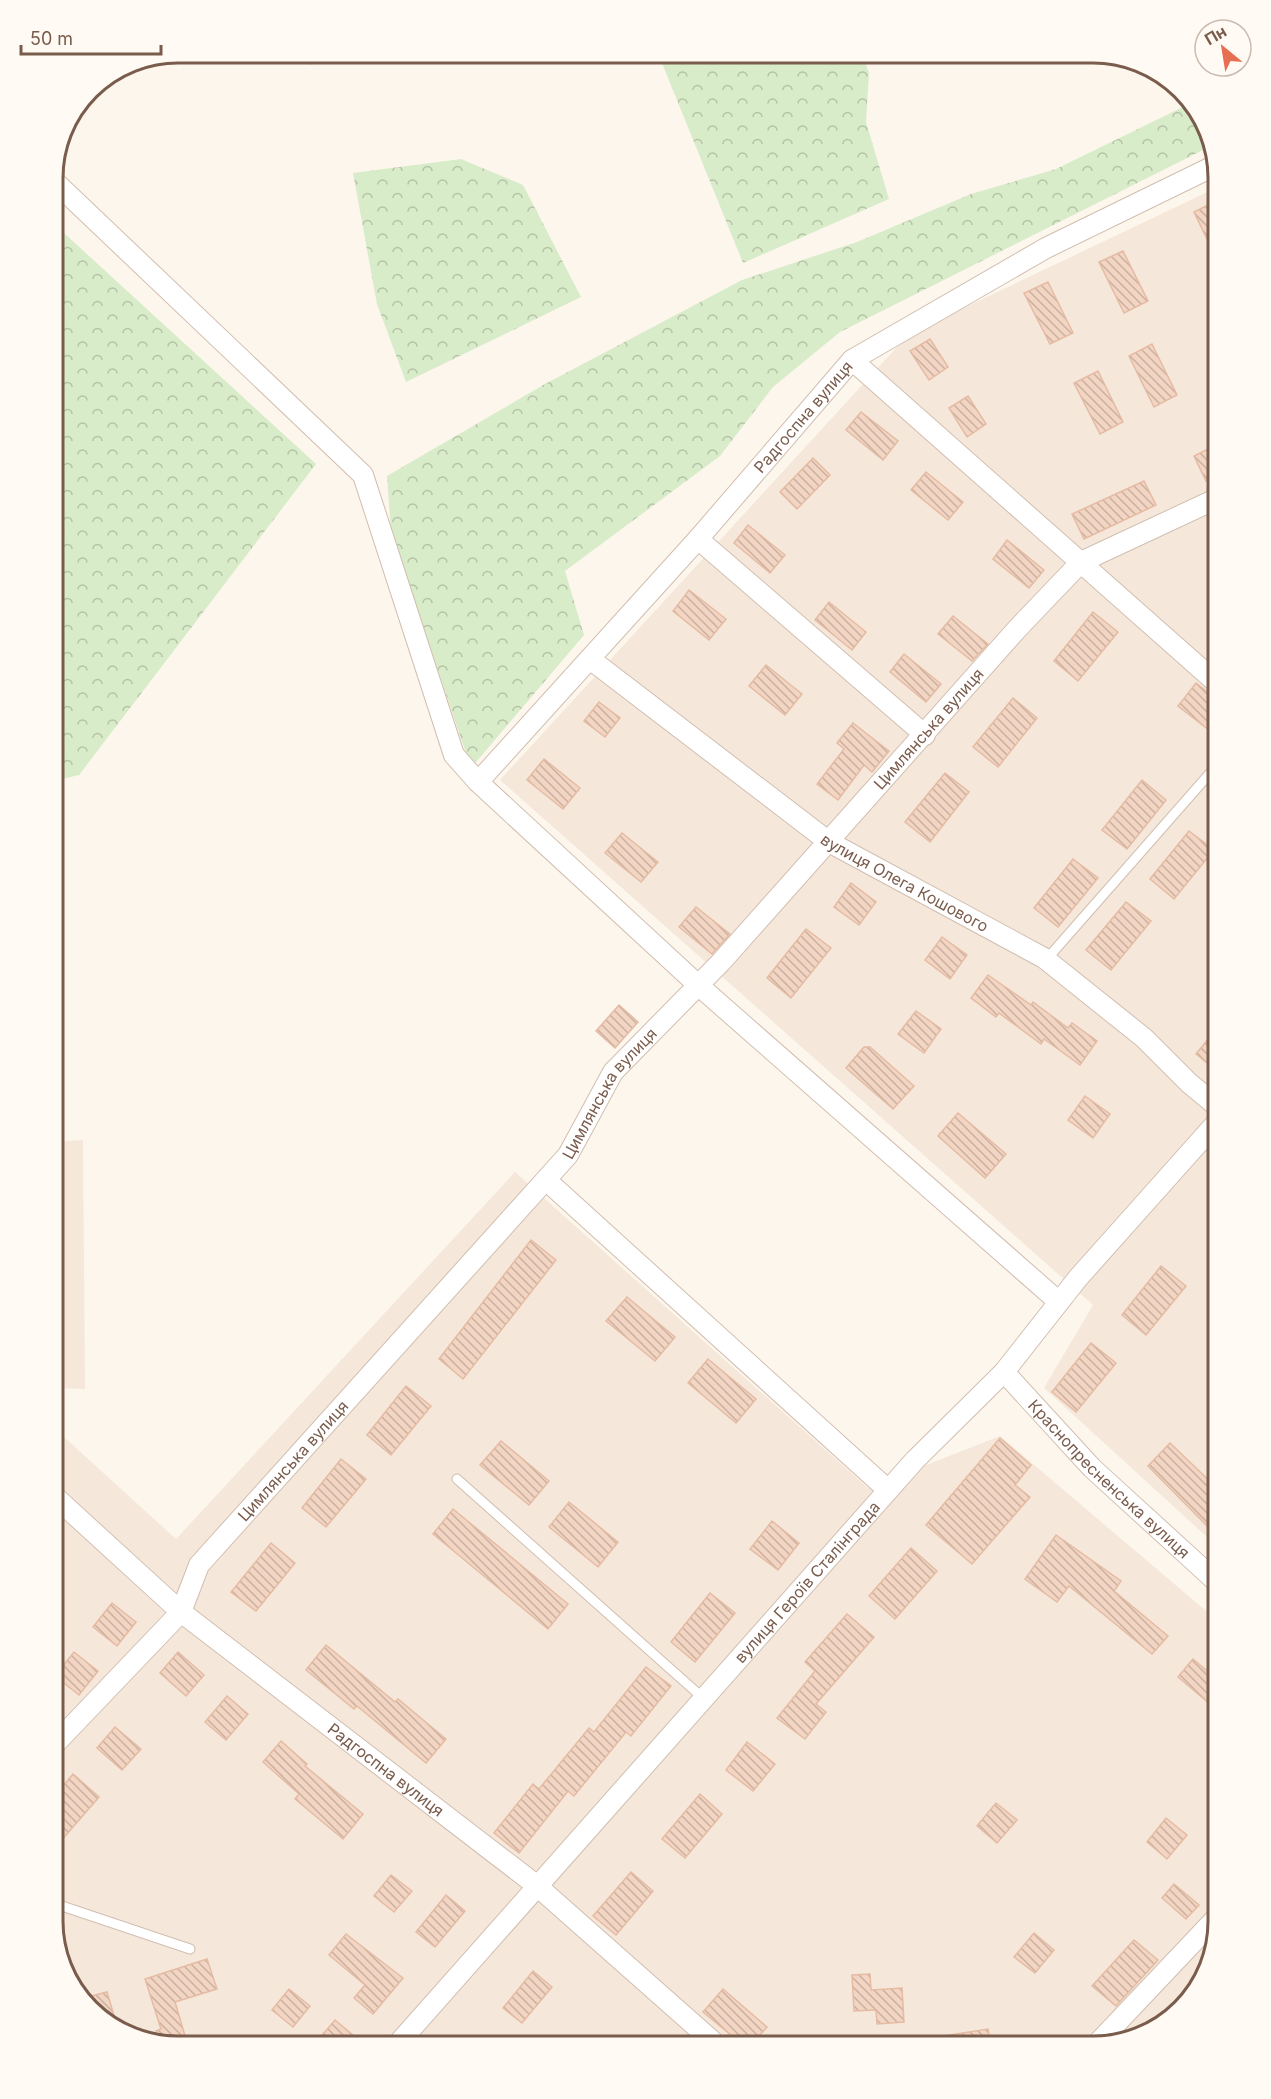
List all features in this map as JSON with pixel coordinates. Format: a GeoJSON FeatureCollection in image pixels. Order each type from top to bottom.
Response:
{"type":"FeatureCollection","features":[{"type":"Feature","properties":{"kind":"street","name":"Радгоспна вулиця"},"geometry":{"type":"LineString","coordinates":[[478,782],[698,539],[852,360],[1046,248],[1207,169]]}},
{"type":"Feature","properties":{"kind":"street"},"geometry":{"type":"LineString","coordinates":[[63,190],[363,475],[454,755],[478,782],[698,985],[1059,1302]]}},
{"type":"Feature","properties":{"kind":"street"},"geometry":{"type":"LineString","coordinates":[[852,360],[1208,675]]}},
{"type":"Feature","properties":{"kind":"street","name":"Цимлянська вулиця"},"geometry":{"type":"LineString","coordinates":[[63,1735],[181,1612],[199,1565],[568,1155],[613,1072],[698,985],[829,842],[1018,628],[1081,562],[1208,503]]}},
{"type":"Feature","properties":{"kind":"street"},"geometry":{"type":"LineString","coordinates":[[698,539],[925,735]]}},
{"type":"Feature","properties":{"kind":"street","name":"вулиця Олега Кошового"},"geometry":{"type":"LineString","coordinates":[[590,659],[829,842],[1046,960],[1144,1038],[1208,1099]]}},
{"type":"Feature","properties":{"kind":"street","name":"вулиця Героїв Сталінграда"},"geometry":{"type":"LineString","coordinates":[[405,2036],[888,1490],[1004,1372],[1059,1302],[1208,1132]]}},
{"type":"Feature","properties":{"kind":"street"},"geometry":{"type":"LineString","coordinates":[[546,1180],[888,1490]]}},
{"type":"Feature","properties":{"kind":"street","name":"Краснопресненська вулиця"},"geometry":{"type":"LineString","coordinates":[[1004,1372],[1092,1468],[1208,1574]]}},
{"type":"Feature","properties":{"kind":"street","name":"Радгоспна вулиця"},"geometry":{"type":"LineString","coordinates":[[63,1505],[181,1612],[536,1885],[707,2036]]}},
{"type":"Feature","properties":{"kind":"street"},"geometry":{"type":"LineString","coordinates":[[1105,2035],[1208,1927]]}},
{"type":"Feature","properties":{"kind":"lane"},"geometry":{"type":"LineString","coordinates":[[1046,960],[1208,775]]}},
{"type":"Feature","properties":{"kind":"lane"},"geometry":{"type":"LineString","coordinates":[[457,1479],[702,1698]]}},
{"type":"Feature","properties":{"kind":"lane"},"geometry":{"type":"LineString","coordinates":[[63,1908],[190,1949]]}},
{"type":"Feature","properties":{"kind":"shaded area"},"geometry":{"type":"Polygon","coordinates":[[[1208,192],[1208,1538],[1044,1388],[1093,1305],[500,780],[909,334],[1208,192]]]}},
{"type":"Feature","properties":{"kind":"shaded area"},"geometry":{"type":"Polygon","coordinates":[[[83,1140],[85,1389],[63,1388],[63,1141],[83,1140]]]}},
{"type":"Feature","properties":{"kind":"shaded area"},"geometry":{"type":"Polygon","coordinates":[[[515,1172],[868,1488],[1000,1436],[1208,1613],[1208,1922],[1204,1951],[1199,1965],[1193,1979],[1180,1997],[1157,2017],[1130,2030],[1094,2036],[170,2036],[141,2030],[114,2017],[91,1997],[75,1972],[64,1936],[63,1436],[176,1539],[515,1172]]]}},
{"type":"Feature","properties":{"kind":"green space"},"geometry":{"type":"Polygon","coordinates":[[[662,63],[866,63],[869,73],[866,122],[889,199],[743,263],[662,63]]]}},
{"type":"Feature","properties":{"kind":"green space"},"geometry":{"type":"Polygon","coordinates":[[[1184,107],[1196,127],[1204,149],[840,332],[773,387],[720,456],[565,571],[584,635],[471,768],[391,531],[387,476],[545,384],[742,280],[857,242],[971,194],[1056,169],[1184,107]]]}},
{"type":"Feature","properties":{"kind":"green space"},"geometry":{"type":"Polygon","coordinates":[[[461,159],[523,185],[581,297],[406,382],[377,304],[353,173],[461,159]]]}},
{"type":"Feature","properties":{"kind":"green space"},"geometry":{"type":"Polygon","coordinates":[[[63,232],[316,464],[79,775],[63,779],[63,232]]]}},
{"type":"Feature","properties":{"kind":"building"},"geometry":{"type":"Polygon","coordinates":[[[1208,205],[1208,241],[1194,212],[1208,205]]]}},
{"type":"Feature","properties":{"kind":"building"},"geometry":{"type":"Polygon","coordinates":[[[1123,251],[1148,301],[1124,313],[1099,262],[1123,251]]]}},
{"type":"Feature","properties":{"kind":"building"},"geometry":{"type":"Polygon","coordinates":[[[1048,282],[1073,333],[1050,344],[1024,293],[1048,282]]]}},
{"type":"Feature","properties":{"kind":"building"},"geometry":{"type":"Polygon","coordinates":[[[930,339],[948,367],[929,380],[910,351],[930,339]]]}},
{"type":"Feature","properties":{"kind":"building"},"geometry":{"type":"Polygon","coordinates":[[[1152,344],[1177,395],[1154,407],[1129,356],[1152,344]]]}},
{"type":"Feature","properties":{"kind":"building"},"geometry":{"type":"Polygon","coordinates":[[[1098,371],[1123,422],[1100,434],[1074,383],[1098,371]]]}},
{"type":"Feature","properties":{"kind":"building"},"geometry":{"type":"Polygon","coordinates":[[[968,396],[986,424],[967,437],[949,408],[968,396]]]}},
{"type":"Feature","properties":{"kind":"building"},"geometry":{"type":"Polygon","coordinates":[[[861,412],[898,441],[883,460],[846,430],[861,412]]]}},
{"type":"Feature","properties":{"kind":"building"},"geometry":{"type":"Polygon","coordinates":[[[1208,449],[1208,480],[1206,481],[1194,456],[1208,449]]]}},
{"type":"Feature","properties":{"kind":"building"},"geometry":{"type":"Polygon","coordinates":[[[813,458],[830,475],[797,509],[780,492],[813,458]]]}},
{"type":"Feature","properties":{"kind":"building"},"geometry":{"type":"Polygon","coordinates":[[[926,472],[963,502],[948,520],[911,490],[926,472]]]}},
{"type":"Feature","properties":{"kind":"building"},"geometry":{"type":"Polygon","coordinates":[[[1144,481],[1156,505],[1084,539],[1072,514],[1144,481]]]}},
{"type":"Feature","properties":{"kind":"building"},"geometry":{"type":"Polygon","coordinates":[[[748,525],[785,555],[770,573],[734,543],[748,525]]]}},
{"type":"Feature","properties":{"kind":"building"},"geometry":{"type":"Polygon","coordinates":[[[1007,540],[1044,570],[1029,588],[993,559],[1007,540]]]}},
{"type":"Feature","properties":{"kind":"building"},"geometry":{"type":"Polygon","coordinates":[[[689,590],[726,619],[709,640],[673,611],[689,590]]]}},
{"type":"Feature","properties":{"kind":"building"},"geometry":{"type":"Polygon","coordinates":[[[829,602],[866,632],[852,650],[815,620],[829,602]]]}},
{"type":"Feature","properties":{"kind":"building"},"geometry":{"type":"Polygon","coordinates":[[[1093,612],[1118,632],[1078,681],[1054,661],[1093,612]]]}},
{"type":"Feature","properties":{"kind":"building"},"geometry":{"type":"Polygon","coordinates":[[[953,616],[988,644],[972,661],[938,634],[953,616]]]}},
{"type":"Feature","properties":{"kind":"building"},"geometry":{"type":"Polygon","coordinates":[[[904,654],[941,684],[926,702],[890,672],[904,654]]]}},
{"type":"Feature","properties":{"kind":"building"},"geometry":{"type":"Polygon","coordinates":[[[766,665],[802,694],[785,715],[749,686],[766,665]]]}},
{"type":"Feature","properties":{"kind":"building"},"geometry":{"type":"Polygon","coordinates":[[[1196,683],[1208,692],[1208,729],[1178,706],[1196,683]]]}},
{"type":"Feature","properties":{"kind":"building"},"geometry":{"type":"Polygon","coordinates":[[[1013,698],[1037,718],[998,767],[973,747],[1013,698]]]}},
{"type":"Feature","properties":{"kind":"building"},"geometry":{"type":"Polygon","coordinates":[[[599,702],[620,718],[605,737],[584,721],[599,702]]]}},
{"type":"Feature","properties":{"kind":"building"},"geometry":{"type":"Polygon","coordinates":[[[853,723],[889,751],[872,772],[864,765],[838,800],[817,784],[844,749],[837,743],[853,723]]]}},
{"type":"Feature","properties":{"kind":"building"},"geometry":{"type":"Polygon","coordinates":[[[544,759],[580,788],[563,809],[527,780],[544,759]]]}},
{"type":"Feature","properties":{"kind":"building"},"geometry":{"type":"Polygon","coordinates":[[[945,773],[969,792],[930,842],[905,822],[945,773]]]}},
{"type":"Feature","properties":{"kind":"building"},"geometry":{"type":"Polygon","coordinates":[[[1142,780],[1166,800],[1127,849],[1102,830],[1142,780]]]}},
{"type":"Feature","properties":{"kind":"building"},"geometry":{"type":"Polygon","coordinates":[[[1189,831],[1208,845],[1208,857],[1174,899],[1150,879],[1189,831]]]}},
{"type":"Feature","properties":{"kind":"building"},"geometry":{"type":"Polygon","coordinates":[[[622,833],[658,862],[641,882],[605,853],[622,833]]]}},
{"type":"Feature","properties":{"kind":"building"},"geometry":{"type":"Polygon","coordinates":[[[1073,859],[1098,878],[1058,927],[1034,908],[1073,859]]]}},
{"type":"Feature","properties":{"kind":"building"},"geometry":{"type":"Polygon","coordinates":[[[851,883],[876,902],[859,925],[834,907],[851,883]]]}},
{"type":"Feature","properties":{"kind":"building"},"geometry":{"type":"Polygon","coordinates":[[[1126,902],[1151,921],[1111,970],[1086,950],[1126,902]]]}},
{"type":"Feature","properties":{"kind":"building"},"geometry":{"type":"Polygon","coordinates":[[[696,907],[730,934],[712,954],[679,927],[696,907]]]}},
{"type":"Feature","properties":{"kind":"building"},"geometry":{"type":"Polygon","coordinates":[[[806,929],[831,948],[791,998],[767,978],[806,929]]]}},
{"type":"Feature","properties":{"kind":"building"},"geometry":{"type":"Polygon","coordinates":[[[942,937],[967,955],[950,979],[925,960],[942,937]]]}},
{"type":"Feature","properties":{"kind":"building"},"geometry":{"type":"Polygon","coordinates":[[[988,975],[1031,1005],[1033,1002],[1068,1028],[1072,1023],[1097,1041],[1080,1065],[1044,1039],[1041,1044],[999,1013],[996,1017],[971,998],[988,975]]]}},
{"type":"Feature","properties":{"kind":"building"},"geometry":{"type":"Polygon","coordinates":[[[619,1005],[638,1022],[615,1048],[596,1031],[619,1005]]]}},
{"type":"Feature","properties":{"kind":"building"},"geometry":{"type":"Polygon","coordinates":[[[916,1011],[941,1029],[924,1053],[898,1034],[916,1011]]]}},
{"type":"Feature","properties":{"kind":"building"},"geometry":{"type":"Polygon","coordinates":[[[1208,1039],[1208,1064],[1196,1054],[1208,1039]]]}},
{"type":"Feature","properties":{"kind":"building"},"geometry":{"type":"Polygon","coordinates":[[[864,1047],[870,1047],[914,1086],[893,1109],[846,1068],[864,1047]]]}},
{"type":"Feature","properties":{"kind":"building"},"geometry":{"type":"Polygon","coordinates":[[[1085,1096],[1110,1114],[1093,1138],[1068,1120],[1085,1096]]]}},
{"type":"Feature","properties":{"kind":"building"},"geometry":{"type":"Polygon","coordinates":[[[958,1113],[1006,1154],[985,1178],[938,1136],[958,1113]]]}},
{"type":"Feature","properties":{"kind":"building"},"geometry":{"type":"Polygon","coordinates":[[[531,1240],[556,1260],[463,1379],[439,1359],[531,1240]]]}},
{"type":"Feature","properties":{"kind":"building"},"geometry":{"type":"Polygon","coordinates":[[[1161,1266],[1186,1286],[1146,1335],[1122,1315],[1161,1266]]]}},
{"type":"Feature","properties":{"kind":"building"},"geometry":{"type":"Polygon","coordinates":[[[627,1297],[675,1337],[655,1361],[606,1321],[627,1297]]]}},
{"type":"Feature","properties":{"kind":"building"},"geometry":{"type":"Polygon","coordinates":[[[1091,1343],[1116,1363],[1076,1412],[1052,1392],[1091,1343]]]}},
{"type":"Feature","properties":{"kind":"building"},"geometry":{"type":"Polygon","coordinates":[[[708,1359],[756,1399],[736,1423],[688,1383],[708,1359]]]}},
{"type":"Feature","properties":{"kind":"building"},"geometry":{"type":"Polygon","coordinates":[[[406,1386],[431,1406],[391,1455],[367,1435],[406,1386]]]}},
{"type":"Feature","properties":{"kind":"building"},"geometry":{"type":"Polygon","coordinates":[[[1000,1438],[1031,1465],[1015,1485],[1030,1497],[972,1564],[926,1525],[1000,1438]]]}},
{"type":"Feature","properties":{"kind":"building"},"geometry":{"type":"Polygon","coordinates":[[[501,1441],[549,1481],[529,1505],[480,1465],[501,1441]]]}},
{"type":"Feature","properties":{"kind":"building"},"geometry":{"type":"Polygon","coordinates":[[[1170,1443],[1208,1479],[1208,1527],[1148,1466],[1170,1443]]]}},
{"type":"Feature","properties":{"kind":"building"},"geometry":{"type":"Polygon","coordinates":[[[341,1459],[366,1479],[326,1527],[302,1508],[341,1459]]]}},
{"type":"Feature","properties":{"kind":"building"},"geometry":{"type":"Polygon","coordinates":[[[569,1502],[618,1542],[598,1567],[549,1527],[569,1502]]]}},
{"type":"Feature","properties":{"kind":"building"},"geometry":{"type":"Polygon","coordinates":[[[453,1509],[568,1604],[548,1629],[433,1534],[453,1509]]]}},
{"type":"Feature","properties":{"kind":"building"},"geometry":{"type":"Polygon","coordinates":[[[772,1521],[799,1543],[778,1570],[750,1549],[772,1521]]]}},
{"type":"Feature","properties":{"kind":"building"},"geometry":{"type":"Polygon","coordinates":[[[1056,1535],[1121,1581],[1114,1591],[1168,1636],[1152,1654],[1069,1586],[1057,1602],[1025,1579],[1056,1535]]]}},
{"type":"Feature","properties":{"kind":"building"},"geometry":{"type":"Polygon","coordinates":[[[271,1543],[295,1563],[256,1611],[231,1592],[271,1543]]]}},
{"type":"Feature","properties":{"kind":"building"},"geometry":{"type":"Polygon","coordinates":[[[911,1548],[937,1571],[895,1619],[869,1596],[911,1548]]]}},
{"type":"Feature","properties":{"kind":"building"},"geometry":{"type":"Polygon","coordinates":[[[710,1593],[735,1613],[695,1662],[671,1642],[710,1593]]]}},
{"type":"Feature","properties":{"kind":"building"},"geometry":{"type":"Polygon","coordinates":[[[112,1603],[136,1622],[117,1646],[93,1627],[112,1603]]]}},
{"type":"Feature","properties":{"kind":"building"},"geometry":{"type":"Polygon","coordinates":[[[847,1614],[874,1637],[816,1704],[826,1712],[805,1739],[777,1718],[815,1671],[805,1662],[847,1614]]]}},
{"type":"Feature","properties":{"kind":"building"},"geometry":{"type":"Polygon","coordinates":[[[326,1645],[395,1702],[398,1699],[446,1739],[426,1763],[357,1706],[354,1709],[306,1670],[326,1645]]]}},
{"type":"Feature","properties":{"kind":"building"},"geometry":{"type":"Polygon","coordinates":[[[74,1652],[98,1671],[79,1695],[63,1682],[63,1666],[74,1652]]]}},
{"type":"Feature","properties":{"kind":"building"},"geometry":{"type":"Polygon","coordinates":[[[178,1652],[204,1675],[186,1696],[160,1673],[178,1652]]]}},
{"type":"Feature","properties":{"kind":"building"},"geometry":{"type":"Polygon","coordinates":[[[1193,1659],[1208,1672],[1208,1702],[1178,1677],[1193,1659]]]}},
{"type":"Feature","properties":{"kind":"building"},"geometry":{"type":"Polygon","coordinates":[[[646,1667],[671,1686],[631,1736],[626,1732],[574,1796],[568,1791],[519,1853],[494,1833],[533,1784],[539,1789],[589,1728],[594,1732],[646,1667]]]}},
{"type":"Feature","properties":{"kind":"building"},"geometry":{"type":"Polygon","coordinates":[[[227,1696],[248,1714],[226,1740],[205,1722],[227,1696]]]}},
{"type":"Feature","properties":{"kind":"building"},"geometry":{"type":"Polygon","coordinates":[[[115,1727],[141,1749],[122,1770],[97,1748],[115,1727]]]}},
{"type":"Feature","properties":{"kind":"building"},"geometry":{"type":"Polygon","coordinates":[[[281,1741],[307,1764],[305,1766],[363,1814],[343,1839],[295,1799],[299,1794],[263,1762],[281,1741]]]}},
{"type":"Feature","properties":{"kind":"building"},"geometry":{"type":"Polygon","coordinates":[[[747,1742],[775,1764],[753,1791],[726,1770],[747,1742]]]}},
{"type":"Feature","properties":{"kind":"building"},"geometry":{"type":"Polygon","coordinates":[[[73,1774],[99,1797],[63,1838],[63,1786],[73,1774]]]}},
{"type":"Feature","properties":{"kind":"building"},"geometry":{"type":"Polygon","coordinates":[[[700,1794],[722,1814],[685,1858],[662,1839],[700,1794]]]}},
{"type":"Feature","properties":{"kind":"building"},"geometry":{"type":"Polygon","coordinates":[[[996,1803],[1017,1820],[997,1843],[977,1826],[996,1803]]]}},
{"type":"Feature","properties":{"kind":"building"},"geometry":{"type":"Polygon","coordinates":[[[1166,1818],[1187,1835],[1167,1859],[1147,1842],[1166,1818]]]}},
{"type":"Feature","properties":{"kind":"building"},"geometry":{"type":"Polygon","coordinates":[[[631,1872],[653,1891],[616,1935],[593,1916],[631,1872]]]}},
{"type":"Feature","properties":{"kind":"building"},"geometry":{"type":"Polygon","coordinates":[[[391,1875],[412,1891],[394,1912],[374,1896],[391,1875]]]}},
{"type":"Feature","properties":{"kind":"building"},"geometry":{"type":"Polygon","coordinates":[[[1174,1884],[1199,1905],[1186,1919],[1162,1898],[1174,1884]]]}},
{"type":"Feature","properties":{"kind":"building"},"geometry":{"type":"Polygon","coordinates":[[[446,1895],[465,1911],[435,1947],[416,1932],[446,1895]]]}},
{"type":"Feature","properties":{"kind":"building"},"geometry":{"type":"Polygon","coordinates":[[[1034,1933],[1054,1950],[1035,1973],[1014,1957],[1034,1933]]]}},
{"type":"Feature","properties":{"kind":"building"},"geometry":{"type":"Polygon","coordinates":[[[346,1934],[403,1978],[373,2014],[354,1998],[365,1985],[329,1955],[346,1934]]]}},
{"type":"Feature","properties":{"kind":"building"},"geometry":{"type":"Polygon","coordinates":[[[1134,1940],[1158,1960],[1116,2006],[1092,1986],[1134,1940]]]}},
{"type":"Feature","properties":{"kind":"building"},"geometry":{"type":"Polygon","coordinates":[[[207,1959],[217,1989],[175,2002],[185,2036],[157,2034],[156,2031],[161,2029],[145,1979],[207,1959]]]}},
{"type":"Feature","properties":{"kind":"building"},"geometry":{"type":"Polygon","coordinates":[[[533,1971],[552,1987],[522,2023],[503,2008],[533,1971]]]}},
{"type":"Feature","properties":{"kind":"building"},"geometry":{"type":"Polygon","coordinates":[[[870,1974],[871,1990],[902,1988],[904,2022],[877,2024],[876,2010],[854,2011],[852,1975],[870,1974]]]}},
{"type":"Feature","properties":{"kind":"building"},"geometry":{"type":"Polygon","coordinates":[[[289,1989],[310,2006],[293,2027],[272,2010],[289,1989]]]}},
{"type":"Feature","properties":{"kind":"building"},"geometry":{"type":"Polygon","coordinates":[[[723,1989],[767,2027],[759,2036],[732,2036],[703,2012],[723,1989]]]}},
{"type":"Feature","properties":{"kind":"building"},"geometry":{"type":"Polygon","coordinates":[[[107,1992],[115,2017],[102,2008],[90,1996],[107,1992]]]}},
{"type":"Feature","properties":{"kind":"building"},"geometry":{"type":"Polygon","coordinates":[[[335,2020],[354,2036],[321,2036],[335,2020]]]}},
{"type":"Feature","properties":{"kind":"building"},"geometry":{"type":"Polygon","coordinates":[[[988,2029],[989,2036],[944,2036],[988,2029]]]}}]}
